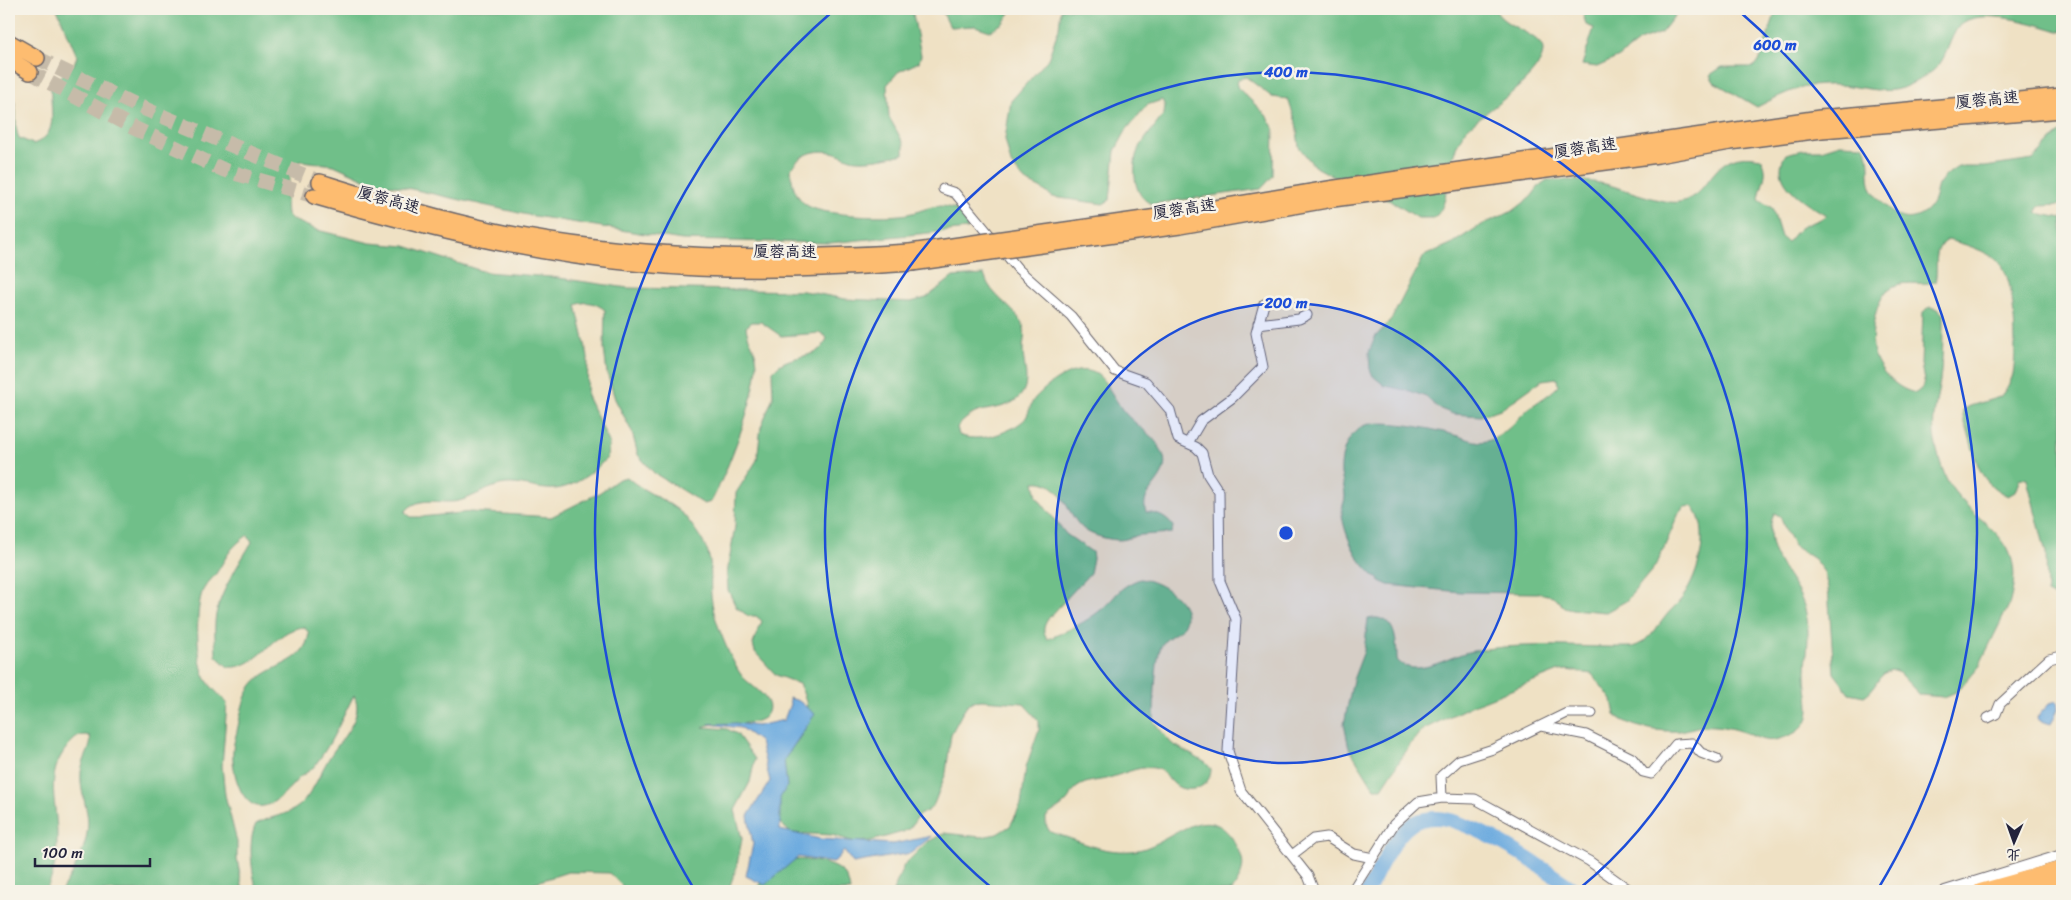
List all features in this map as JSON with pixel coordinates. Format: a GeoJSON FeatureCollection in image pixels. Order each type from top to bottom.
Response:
{"type":"FeatureCollection","features":[{"type":"Feature","properties":{"kind":"highway"},"geometry":{"type":"LineString","coordinates":[[9,42],[37,58]]}},
{"type":"Feature","properties":{"kind":"highway"},"geometry":{"type":"LineString","coordinates":[[9,59],[30,72]]}},
{"type":"Feature","properties":{"kind":"highway","name":"厦蓉高速"},"geometry":{"type":"LineString","coordinates":[[314,196],[414,224],[571,256],[644,264],[799,270],[911,258],[1333,199],[1820,118],[2062,96]]}},
{"type":"Feature","properties":{"kind":"highway","name":"厦蓉高速"},"geometry":{"type":"LineString","coordinates":[[1593,157],[1822,130],[2062,110]]}},
{"type":"Feature","properties":{"kind":"highway","name":"厦蓉高速"},"geometry":{"type":"LineString","coordinates":[[320,182],[408,210],[496,231],[575,244],[722,257],[911,258]]}},
{"type":"Feature","properties":{"kind":"highway"},"geometry":{"type":"LineString","coordinates":[[1980,891],[2062,868]]}},
{"type":"Feature","properties":{"kind":"highway"},"geometry":{"type":"LineString","coordinates":[[2028,891],[2062,881]]}},
{"type":"Feature","properties":{"kind":"street"},"geometry":{"type":"LineString","coordinates":[[943,189],[955,194],[1018,269],[1072,316],[1116,372],[1146,382],[1170,410],[1178,439],[1196,447],[1202,454],[1208,475],[1219,492],[1220,581],[1236,619],[1229,699],[1228,751],[1241,791],[1308,876],[1314,891]]}},
{"type":"Feature","properties":{"kind":"street"},"geometry":{"type":"LineString","coordinates":[[1188,443],[1201,421],[1232,398],[1263,367],[1256,333],[1264,304]]}},
{"type":"Feature","properties":{"kind":"street"},"geometry":{"type":"LineString","coordinates":[[1258,324],[1299,319],[1307,315]]}},
{"type":"Feature","properties":{"kind":"street"},"geometry":{"type":"LineString","coordinates":[[1988,718],[1996,714],[2000,704],[2049,659],[2062,656]]}},
{"type":"Feature","properties":{"kind":"street"},"geometry":{"type":"LineString","coordinates":[[1442,798],[1441,776],[1459,760],[1493,749],[1567,713],[1592,713]]}},
{"type":"Feature","properties":{"kind":"street"},"geometry":{"type":"LineString","coordinates":[[1542,726],[1586,735],[1632,758],[1643,772],[1651,774],[1676,744],[1692,743],[1701,753],[1717,759]]}},
{"type":"Feature","properties":{"kind":"street"},"geometry":{"type":"LineString","coordinates":[[1352,891],[1394,824],[1418,802],[1442,798],[1474,799],[1589,861],[1631,891]]}},
{"type":"Feature","properties":{"kind":"street"},"geometry":{"type":"LineString","coordinates":[[1292,855],[1313,838],[1327,837],[1354,854],[1373,858]]}},
{"type":"Feature","properties":{"kind":"street"},"geometry":{"type":"LineString","coordinates":[[1946,891],[2062,855]]}},
{"type":"Feature","properties":{"kind":"green space"},"geometry":{"type":"Polygon","coordinates":[[[57,9],[912,9],[921,55],[919,62],[898,72],[887,85],[889,117],[904,144],[904,154],[854,160],[831,152],[813,152],[794,164],[791,169],[793,184],[796,193],[805,204],[823,211],[851,215],[891,216],[944,206],[962,212],[968,229],[830,243],[682,240],[528,215],[407,188],[371,182],[334,165],[301,161],[289,178],[286,200],[287,214],[293,220],[317,230],[370,243],[405,246],[485,272],[551,277],[628,288],[803,291],[845,299],[911,302],[926,298],[953,277],[984,275],[991,289],[1022,323],[1025,333],[1023,350],[1026,383],[1021,395],[1011,403],[975,413],[968,417],[957,427],[959,435],[983,438],[1009,430],[1023,421],[1035,398],[1056,380],[1073,372],[1090,371],[1101,377],[1123,410],[1155,441],[1164,457],[1165,465],[1163,472],[1146,498],[1145,505],[1146,512],[1161,516],[1173,526],[1172,533],[1139,535],[1122,540],[1096,536],[1081,526],[1059,493],[1044,483],[1034,482],[1037,497],[1047,510],[1066,534],[1092,552],[1093,558],[1090,573],[1048,619],[1044,632],[1048,639],[1084,622],[1103,608],[1122,588],[1140,579],[1148,580],[1174,594],[1185,609],[1186,617],[1181,629],[1165,641],[1160,649],[1156,675],[1154,722],[1171,743],[1206,763],[1211,769],[1206,782],[1195,789],[1181,788],[1161,771],[1152,768],[1135,770],[1107,779],[1085,783],[1076,788],[1067,801],[1046,817],[1046,825],[1050,832],[1089,845],[1109,850],[1131,851],[1146,848],[1160,842],[1187,827],[1201,823],[1213,823],[1225,830],[1237,846],[1242,858],[1241,874],[1232,891],[893,891],[904,865],[926,843],[944,833],[981,837],[997,834],[1010,826],[1021,805],[1026,767],[1039,729],[1039,721],[1023,703],[982,700],[973,701],[966,706],[951,734],[946,773],[934,804],[929,810],[919,815],[910,828],[903,832],[871,841],[855,842],[832,835],[791,833],[773,817],[782,760],[785,754],[801,737],[808,715],[803,692],[799,684],[776,675],[755,652],[753,644],[762,621],[756,616],[748,616],[736,607],[728,590],[727,574],[735,526],[736,493],[757,460],[761,427],[773,397],[772,373],[785,362],[817,351],[823,346],[827,338],[821,333],[781,336],[761,322],[752,322],[746,327],[756,356],[757,369],[754,387],[749,407],[725,472],[711,502],[704,504],[654,473],[638,455],[632,432],[615,399],[607,373],[604,349],[605,310],[595,304],[580,303],[576,305],[588,357],[587,396],[609,442],[607,458],[580,480],[564,487],[547,489],[506,484],[459,501],[417,503],[405,512],[411,517],[471,512],[551,517],[599,493],[619,479],[627,477],[643,489],[670,504],[685,516],[708,552],[714,610],[729,653],[742,676],[761,693],[769,708],[767,714],[762,719],[755,722],[718,724],[703,727],[727,729],[737,734],[755,759],[750,782],[735,810],[742,839],[736,869],[728,891],[627,891],[609,873],[568,872],[508,891],[257,891],[253,875],[251,848],[253,831],[256,824],[289,812],[304,801],[312,791],[332,753],[354,721],[357,704],[354,695],[321,757],[312,768],[280,797],[264,806],[256,806],[248,801],[241,791],[233,759],[234,745],[245,697],[259,678],[301,652],[306,644],[309,633],[304,627],[293,629],[258,656],[239,666],[228,667],[216,656],[216,614],[223,593],[252,542],[248,535],[231,550],[203,590],[200,598],[198,621],[198,646],[202,669],[209,684],[227,703],[222,766],[225,795],[237,842],[237,859],[243,891],[61,891],[77,864],[87,833],[88,823],[81,772],[91,740],[90,736],[83,735],[75,739],[68,746],[60,757],[56,768],[54,791],[57,845],[54,866],[48,886],[45,891],[9,891],[9,97],[13,98],[15,103],[16,128],[19,138],[33,144],[42,140],[47,134],[52,120],[51,85],[74,64],[77,56],[57,9]]]}},
{"type":"Feature","properties":{"kind":"green space"},"geometry":{"type":"Polygon","coordinates":[[[941,9],[1019,9],[1012,10],[1003,23],[990,31],[975,26],[950,27],[941,9]]]}},
{"type":"Feature","properties":{"kind":"green space"},"geometry":{"type":"Polygon","coordinates":[[[1061,9],[1495,9],[1499,16],[1537,40],[1542,46],[1543,52],[1539,63],[1522,84],[1463,133],[1456,147],[1448,172],[1445,200],[1434,218],[1418,218],[1391,201],[1367,194],[1314,166],[1299,147],[1296,122],[1288,99],[1272,97],[1246,77],[1238,79],[1237,87],[1266,115],[1274,129],[1273,176],[1261,189],[1152,204],[1146,201],[1141,196],[1136,184],[1136,156],[1144,141],[1164,114],[1165,106],[1162,100],[1147,105],[1127,129],[1115,151],[1110,200],[1103,204],[1053,197],[1025,181],[1011,164],[1005,139],[1011,101],[1048,59],[1059,28],[1061,9]]]}},
{"type":"Feature","properties":{"kind":"green space"},"geometry":{"type":"Polygon","coordinates":[[[1582,9],[1680,9],[1661,33],[1639,41],[1619,57],[1597,67],[1582,65],[1594,28],[1586,25],[1582,9]]]}},
{"type":"Feature","properties":{"kind":"green space"},"geometry":{"type":"Polygon","coordinates":[[[1789,9],[2062,9],[2062,32],[2009,18],[1980,17],[1968,20],[1959,26],[1942,60],[1935,69],[1915,82],[1895,90],[1878,90],[1845,85],[1804,87],[1757,107],[1714,82],[1710,75],[1722,67],[1753,67],[1759,62],[1775,14],[1789,9]]]}},
{"type":"Feature","properties":{"kind":"green space"},"geometry":{"type":"Polygon","coordinates":[[[2062,130],[2062,205],[2040,206],[2036,213],[2062,218],[2062,554],[2060,558],[2062,600],[2047,593],[2046,553],[2027,479],[2020,478],[2015,492],[2008,496],[1990,484],[1976,461],[1963,417],[1963,410],[1970,406],[2000,397],[2012,377],[2015,333],[2009,283],[2005,271],[1994,258],[1975,248],[1947,240],[1942,244],[1937,253],[1935,282],[1899,284],[1889,289],[1884,295],[1876,312],[1873,342],[1876,359],[1887,376],[1904,389],[1916,393],[1922,388],[1924,381],[1921,364],[1923,312],[1930,307],[1938,309],[1943,314],[1942,364],[1934,426],[1934,436],[1939,457],[1945,476],[1954,491],[2001,539],[2009,551],[2013,565],[2013,583],[2009,605],[1978,668],[1956,692],[1944,697],[1920,695],[1899,673],[1891,670],[1882,675],[1872,690],[1864,696],[1849,693],[1834,673],[1828,588],[1824,572],[1814,559],[1794,546],[1780,516],[1774,513],[1770,527],[1774,551],[1798,592],[1806,612],[1807,621],[1806,675],[1809,712],[1806,722],[1796,732],[1784,738],[1768,740],[1726,727],[1702,726],[1672,731],[1636,726],[1615,715],[1612,700],[1592,674],[1567,670],[1559,671],[1473,705],[1422,730],[1382,788],[1374,788],[1349,748],[1344,724],[1353,680],[1364,651],[1368,619],[1377,618],[1389,624],[1395,636],[1397,660],[1404,666],[1412,668],[1422,668],[1468,652],[1488,649],[1529,646],[1632,647],[1638,645],[1651,635],[1683,597],[1694,577],[1701,552],[1701,526],[1698,515],[1692,506],[1684,507],[1679,513],[1657,564],[1626,601],[1606,612],[1564,607],[1553,596],[1537,593],[1461,592],[1388,585],[1379,580],[1363,565],[1351,545],[1342,514],[1345,490],[1341,474],[1342,461],[1345,448],[1356,431],[1369,424],[1406,425],[1483,442],[1499,436],[1528,409],[1558,386],[1557,378],[1542,380],[1503,408],[1481,416],[1453,414],[1438,408],[1426,397],[1410,391],[1385,386],[1373,376],[1370,369],[1369,352],[1375,337],[1391,320],[1424,256],[1453,243],[1481,225],[1513,211],[1531,197],[1540,185],[1547,180],[1576,180],[1598,183],[1654,199],[1679,202],[1690,198],[1699,191],[1721,166],[1731,159],[1744,156],[1761,158],[1764,164],[1765,174],[1759,200],[1772,208],[1781,237],[1787,242],[1802,227],[1820,220],[1826,215],[1800,198],[1785,182],[1781,164],[1786,154],[1802,150],[1821,150],[1840,144],[1863,145],[1868,157],[1869,179],[1874,193],[1896,215],[1901,218],[1913,218],[1928,210],[1934,200],[1940,182],[1958,167],[1985,167],[2033,160],[2062,130]]]}},
{"type":"Feature","properties":{"kind":"green space"},"geometry":{"type":"Polygon","coordinates":[[[782,859],[806,860],[831,865],[845,875],[850,891],[756,891],[765,874],[782,859]]]}},
{"type":"Feature","properties":{"kind":"water"},"geometry":{"type":"Polygon","coordinates":[[[789,698],[799,701],[815,714],[784,760],[787,786],[780,798],[780,830],[820,839],[893,844],[932,836],[911,853],[853,863],[844,851],[833,863],[798,857],[765,885],[746,876],[753,844],[748,816],[770,781],[760,742],[741,728],[709,724],[736,723],[757,726],[784,720],[790,704],[789,698]]]}},
{"type":"Feature","properties":{"kind":"water"},"geometry":{"type":"Polygon","coordinates":[[[2057,701],[2058,709],[2051,724],[2038,720],[2037,717],[2050,703],[2057,701]]]}},
{"type":"Feature","properties":{"kind":"waterway"},"geometry":{"type":"LineString","coordinates":[[1368,891],[1398,837],[1412,824],[1436,818],[1446,819],[1483,833],[1532,861],[1577,891]]}},
{"type":"Feature","properties":{"kind":"tunnel"},"geometry":{"type":"LineString","coordinates":[[37,58],[133,104],[320,182]]}},
{"type":"Feature","properties":{"kind":"tunnel"},"geometry":{"type":"LineString","coordinates":[[30,72],[134,128],[224,170],[314,196]]}}]}
